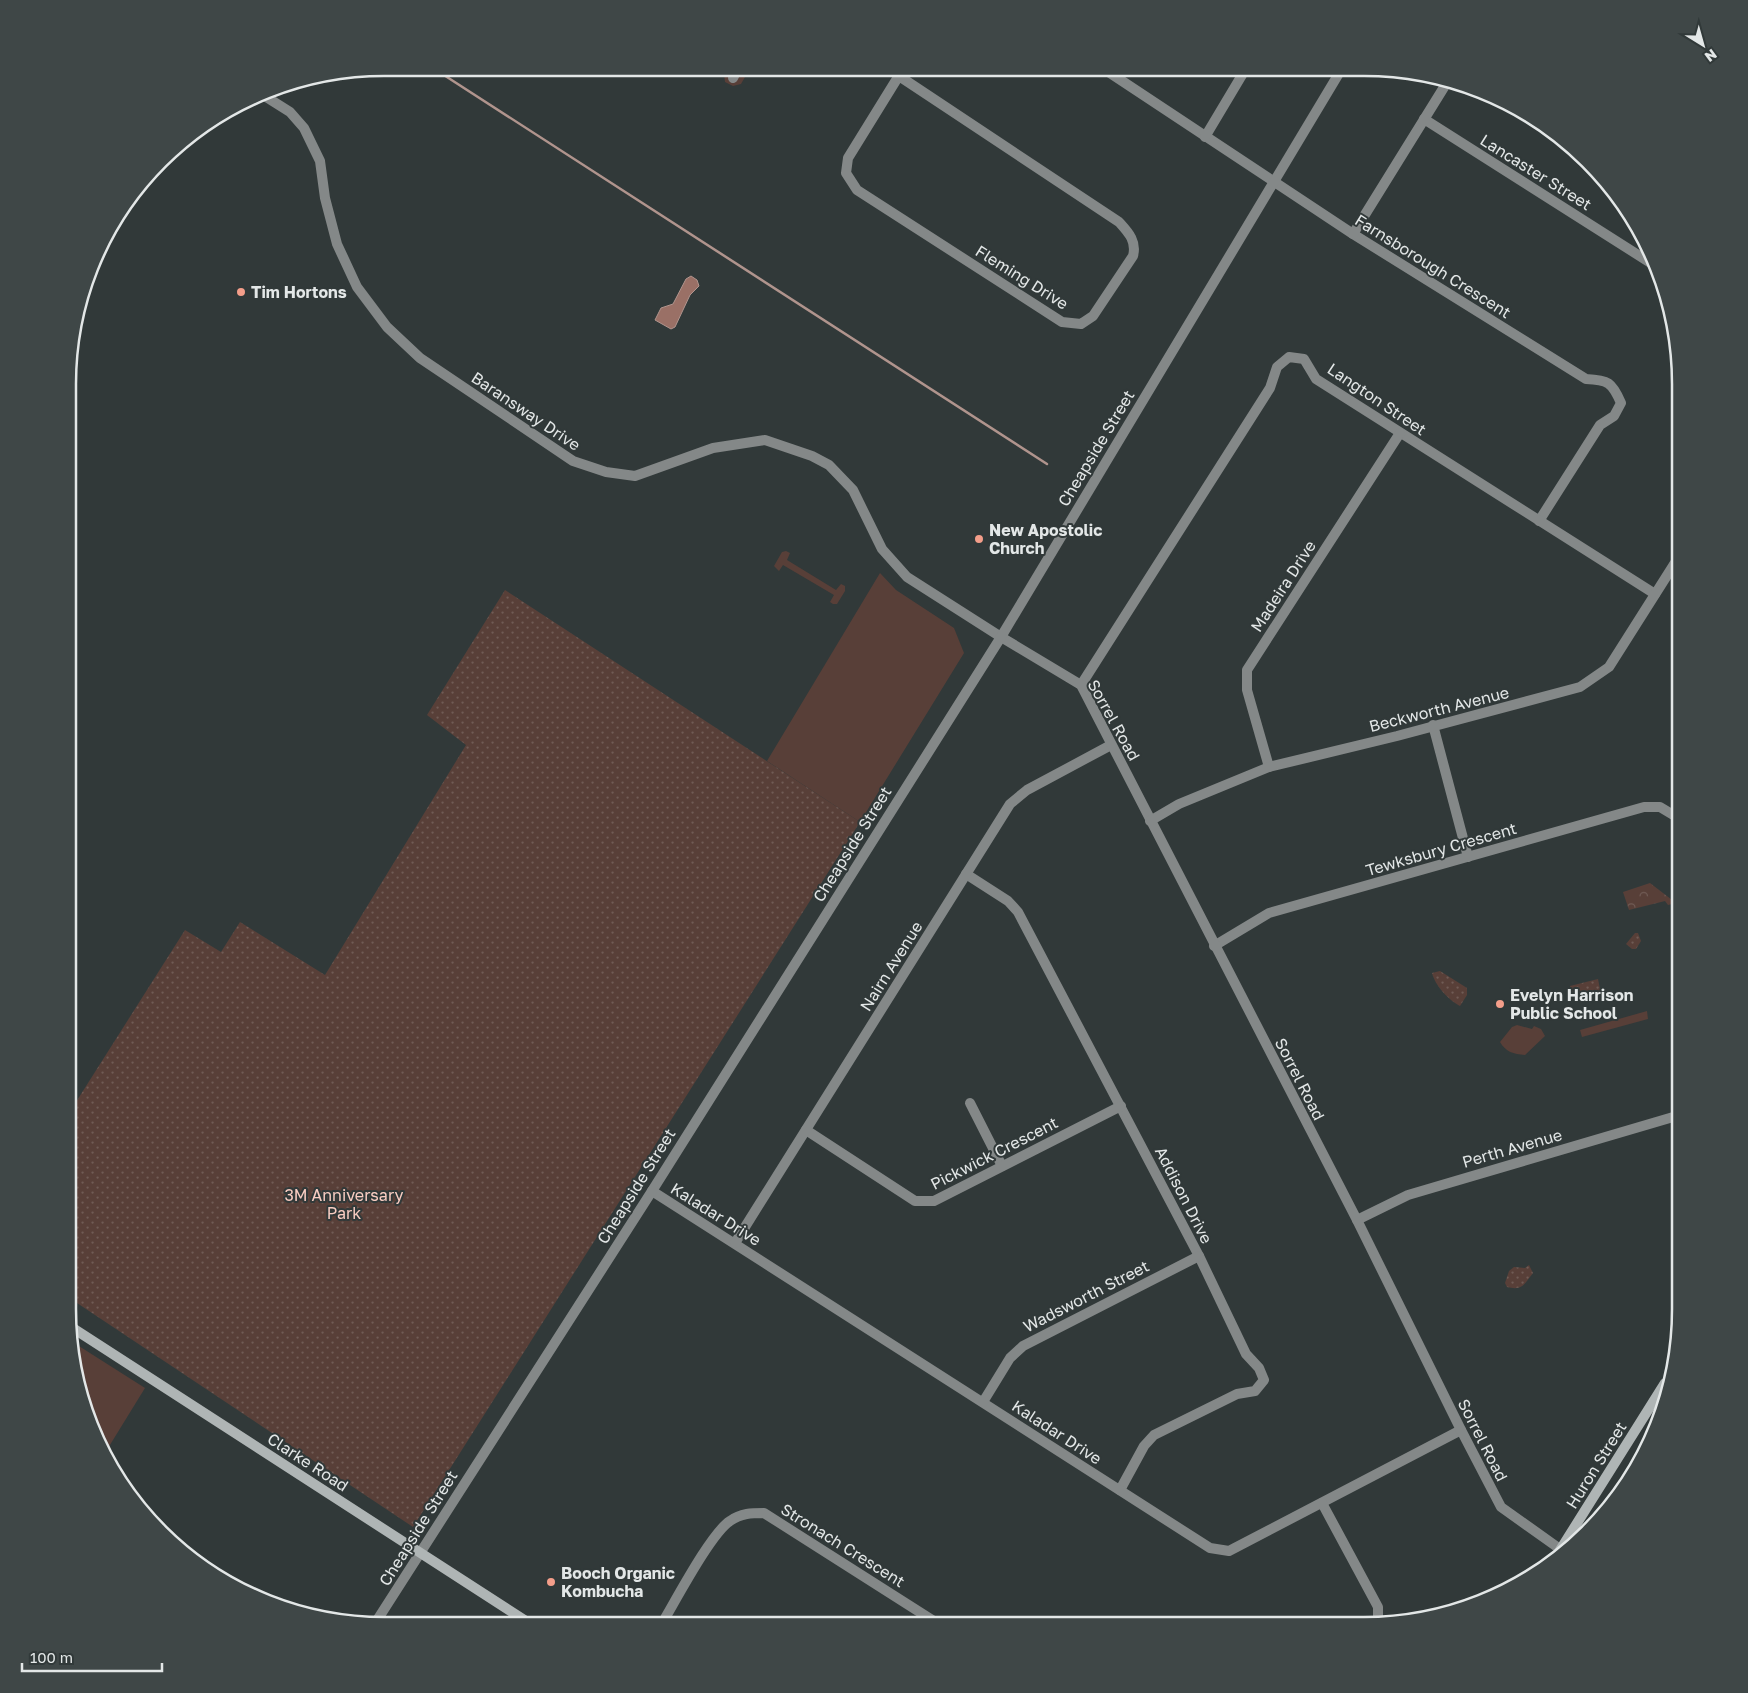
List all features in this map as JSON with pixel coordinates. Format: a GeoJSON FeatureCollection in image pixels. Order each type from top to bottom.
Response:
{"type":"FeatureCollection","features":[{"type":"Feature","properties":{"kind":"main road","name":"Clarke Road"},"geometry":{"type":"LineString","coordinates":[[77,1331],[520,1617]]}},
{"type":"Feature","properties":{"kind":"main road","name":"Huron Street"},"geometry":{"type":"LineString","coordinates":[[1564,1542],[1660,1391]]}},
{"type":"Feature","properties":{"kind":"street","name":"Fleming Drive"},"geometry":{"type":"LineString","coordinates":[[899,76],[848,158],[846,172],[857,190],[1062,322],[1081,324],[1094,316],[1133,256],[1135,248],[1132,236],[1119,222],[907,76]]}},
{"type":"Feature","properties":{"kind":"street","name":"Farnsborough Crescent"},"geometry":{"type":"LineString","coordinates":[[1115,76],[1160,104],[1205,138],[1353,234],[1586,379],[1603,380],[1615,388],[1621,402],[1614,416],[1600,425],[1540,520]]}},
{"type":"Feature","properties":{"kind":"street"},"geometry":{"type":"LineString","coordinates":[[1205,138],[1241,76]]}},
{"type":"Feature","properties":{"kind":"street","name":"Cheapside Street"},"geometry":{"type":"LineString","coordinates":[[379,1617],[652,1191],[1000,637],[1337,76]]}},
{"type":"Feature","properties":{"kind":"street"},"geometry":{"type":"LineString","coordinates":[[1353,234],[1444,87]]}},
{"type":"Feature","properties":{"kind":"street","name":"Baransway Drive"},"geometry":{"type":"LineString","coordinates":[[269,99],[290,112],[304,128],[320,162],[325,198],[337,244],[357,287],[387,327],[420,358],[573,462],[606,472],[635,476],[713,448],[765,440],[812,456],[829,465],[853,490],[882,549],[907,577],[1000,637]]}},
{"type":"Feature","properties":{"kind":"street","name":"Lancaster Street"},"geometry":{"type":"LineString","coordinates":[[1424,119],[1645,259]]}},
{"type":"Feature","properties":{"kind":"street","name":"Langton Street"},"geometry":{"type":"LineString","coordinates":[[1081,685],[1270,388],[1277,367],[1289,357],[1304,359],[1316,379],[1655,594]]}},
{"type":"Feature","properties":{"kind":"street","name":"Madeira Drive"},"geometry":{"type":"LineString","coordinates":[[1269,768],[1246,690],[1247,670],[1400,433]]}},
{"type":"Feature","properties":{"kind":"street","name":"Beckworth Avenue"},"geometry":{"type":"LineString","coordinates":[[1150,821],[1179,804],[1269,768],[1570,690],[1596,677],[1609,667],[1672,567]]}},
{"type":"Feature","properties":{"kind":"street","name":"Sorrel Road"},"geometry":{"type":"LineString","coordinates":[[1000,637],[1081,685],[1357,1220],[1501,1507],[1558,1547]]}},
{"type":"Feature","properties":{"kind":"street"},"geometry":{"type":"LineString","coordinates":[[1433,725],[1468,857]]}},
{"type":"Feature","properties":{"kind":"street","name":"Nairn Avenue"},"geometry":{"type":"LineString","coordinates":[[735,1243],[1010,804],[1027,790],[1111,745]]}},
{"type":"Feature","properties":{"kind":"street","name":"Tewksbury Crescent"},"geometry":{"type":"LineString","coordinates":[[1214,946],[1270,913],[1644,807],[1660,807],[1672,815]]}},
{"type":"Feature","properties":{"kind":"street","name":"Addison Drive"},"geometry":{"type":"LineString","coordinates":[[966,874],[1008,901],[1018,912],[1199,1256],[1246,1354],[1260,1368],[1264,1380],[1255,1391],[1237,1394],[1154,1435],[1144,1446],[1120,1490]]}},
{"type":"Feature","properties":{"kind":"street"},"geometry":{"type":"LineString","coordinates":[[970,1103],[1002,1166]]}},
{"type":"Feature","properties":{"kind":"street","name":"Pickwick Crescent"},"geometry":{"type":"LineString","coordinates":[[806,1130],[915,1201],[934,1201],[1121,1106]]}},
{"type":"Feature","properties":{"kind":"street","name":"Perth Avenue"},"geometry":{"type":"LineString","coordinates":[[1357,1220],[1408,1194],[1672,1116]]}},
{"type":"Feature","properties":{"kind":"street","name":"Kaladar Drive"},"geometry":{"type":"LineString","coordinates":[[652,1191],[1210,1548],[1229,1551],[1461,1430]]}},
{"type":"Feature","properties":{"kind":"street","name":"Wadsworth Street"},"geometry":{"type":"LineString","coordinates":[[983,1402],[1010,1358],[1023,1346],[1199,1256]]}},
{"type":"Feature","properties":{"kind":"street"},"geometry":{"type":"LineString","coordinates":[[1322,1503],[1378,1607],[1378,1616]]}},
{"type":"Feature","properties":{"kind":"street","name":"Stronach Crescent"},"geometry":{"type":"LineString","coordinates":[[666,1617],[716,1535],[730,1521],[748,1513],[764,1513],[927,1617]]}},
{"type":"Feature","properties":{"kind":"green space"},"geometry":{"type":"Polygon","coordinates":[[[724,76],[745,76],[741,84],[733,86],[725,82],[724,76]]]}},
{"type":"Feature","properties":{"kind":"green space"},"geometry":{"type":"Polygon","coordinates":[[[782,552],[790,553],[787,560],[836,590],[841,584],[845,586],[845,591],[837,604],[830,602],[834,595],[783,565],[779,571],[774,566],[782,552]]]}},
{"type":"Feature","properties":{"kind":"green space"},"geometry":{"type":"Polygon","coordinates":[[[880,573],[896,590],[954,628],[964,653],[860,822],[767,761],[880,573]]]}},
{"type":"Feature","properties":{"kind":"green space","name":"3M Anniversary Park"},"geometry":{"type":"Polygon","coordinates":[[[505,590],[860,822],[413,1527],[76,1302],[76,1102],[185,930],[221,952],[240,922],[325,975],[466,745],[427,715],[505,590]]]}},
{"type":"Feature","properties":{"kind":"green space"},"geometry":{"type":"Polygon","coordinates":[[[1650,883],[1672,900],[1672,904],[1668,905],[1665,901],[1629,910],[1623,892],[1650,883]]]}},
{"type":"Feature","properties":{"kind":"green space"},"geometry":{"type":"Polygon","coordinates":[[[1635,933],[1638,933],[1641,941],[1636,949],[1632,949],[1626,944],[1635,933]]]}},
{"type":"Feature","properties":{"kind":"green space"},"geometry":{"type":"Polygon","coordinates":[[[1440,971],[1467,988],[1467,995],[1460,1006],[1447,996],[1436,982],[1432,973],[1440,971]]]}},
{"type":"Feature","properties":{"kind":"green space"},"geometry":{"type":"Polygon","coordinates":[[[1598,979],[1601,994],[1573,1000],[1570,986],[1598,979]]]}},
{"type":"Feature","properties":{"kind":"green space"},"geometry":{"type":"Polygon","coordinates":[[[1647,1011],[1648,1019],[1582,1037],[1580,1030],[1647,1011]]]}},
{"type":"Feature","properties":{"kind":"green space"},"geometry":{"type":"Polygon","coordinates":[[[1517,1025],[1532,1029],[1534,1026],[1541,1029],[1545,1036],[1525,1055],[1510,1052],[1500,1042],[1512,1027],[1517,1025]]]}},
{"type":"Feature","properties":{"kind":"green space"},"geometry":{"type":"Polygon","coordinates":[[[1529,1265],[1533,1273],[1523,1286],[1517,1288],[1507,1287],[1505,1283],[1509,1271],[1514,1267],[1525,1268],[1529,1265]]]}},
{"type":"Feature","properties":{"kind":"green space"},"geometry":{"type":"Polygon","coordinates":[[[79,1346],[145,1388],[109,1447],[87,1388],[79,1346]]]}},
{"type":"Feature","properties":{"kind":"shaded area"},"geometry":{"type":"Polygon","coordinates":[[[691,276],[697,280],[699,286],[690,295],[675,327],[671,329],[655,320],[661,308],[673,304],[686,279],[691,276]]]}},
{"type":"Feature","properties":{"kind":"waterway"},"geometry":{"type":"LineString","coordinates":[[445,76],[1047,464]]}},
{"type":"Feature","properties":{"kind":"place","name":"Tim Hortons"},"geometry":{"type":"Point","coordinates":[241,292]}},
{"type":"Feature","properties":{"kind":"place","name":"New Apostolic Church"},"geometry":{"type":"Point","coordinates":[979,539]}},
{"type":"Feature","properties":{"kind":"place","name":"Evelyn Harrison Public School"},"geometry":{"type":"Point","coordinates":[1500,1004]}},
{"type":"Feature","properties":{"kind":"place","name":"Booch Organic Kombucha"},"geometry":{"type":"Point","coordinates":[551,1582]}}]}
